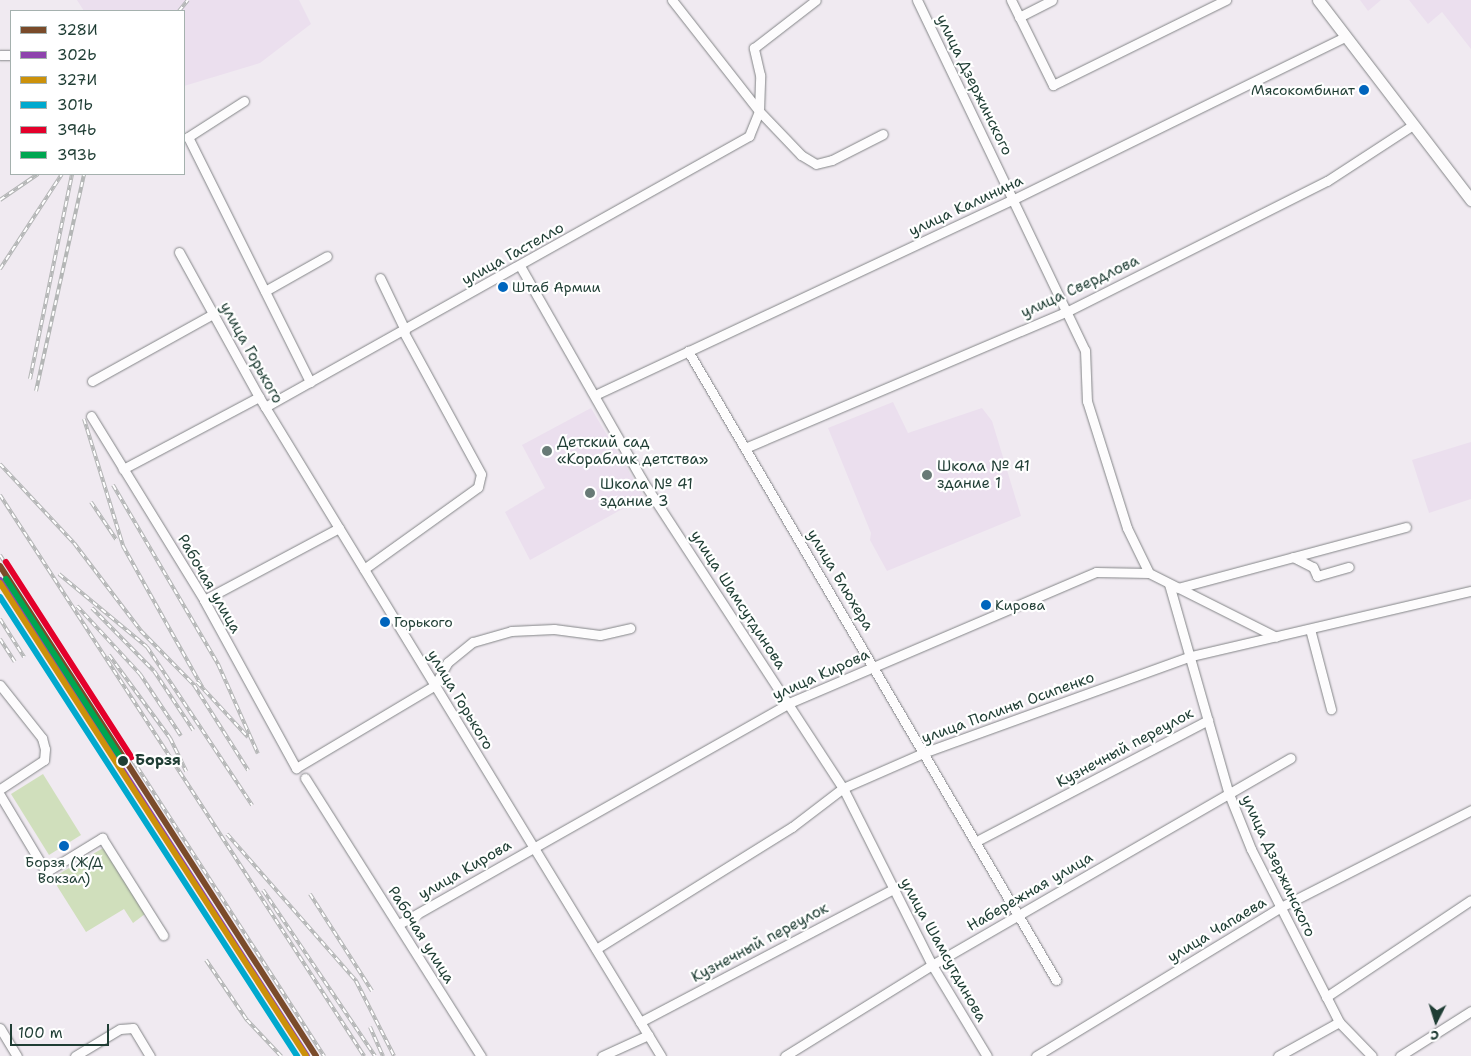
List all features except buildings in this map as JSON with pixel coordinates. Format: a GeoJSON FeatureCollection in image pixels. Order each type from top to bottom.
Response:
{"type":"FeatureCollection","features":[{"type":"Feature","properties":{"kind":"main road"},"geometry":{"type":"LineString","coordinates":[[1318,0],[1471,200]]}},
{"type":"Feature","properties":{"kind":"street"},"geometry":{"type":"LineString","coordinates":[[672,0],[759,111],[801,155],[816,164],[883,134]]}},
{"type":"Feature","properties":{"kind":"street","name":"улица Гастелло"},"geometry":{"type":"LineString","coordinates":[[265,407],[520,266],[749,136],[759,111],[760,76],[754,48],[816,0]]}},
{"type":"Feature","properties":{"kind":"street","name":"улица Дзержинского"},"geometry":{"type":"LineString","coordinates":[[917,0],[1068,310],[1085,350],[1090,410],[1127,528],[1148,573]]}},
{"type":"Feature","properties":{"kind":"street"},"geometry":{"type":"LineString","coordinates":[[1011,0],[1053,85],[1226,0]]}},
{"type":"Feature","properties":{"kind":"street"},"geometry":{"type":"LineString","coordinates":[[1019,17],[1052,0]]}},
{"type":"Feature","properties":{"kind":"street","name":"улица Калинина"},"geometry":{"type":"LineString","coordinates":[[595,395],[1014,199],[1346,36]]}},
{"type":"Feature","properties":{"kind":"street"},"geometry":{"type":"LineString","coordinates":[[244,101],[188,137],[310,382]]}},
{"type":"Feature","properties":{"kind":"street","name":"улица Свердлова"},"geometry":{"type":"LineString","coordinates":[[745,448],[1068,310],[1327,181],[1413,125]]}},
{"type":"Feature","properties":{"kind":"street","name":"улица Горького"},"geometry":{"type":"LineString","coordinates":[[179,252],[259,398],[661,1056]]}},
{"type":"Feature","properties":{"kind":"street"},"geometry":{"type":"LineString","coordinates":[[265,291],[327,256]]}},
{"type":"Feature","properties":{"kind":"street","name":"улица Шамсутдинова"},"geometry":{"type":"LineString","coordinates":[[520,266],[642,480],[843,788],[932,965],[987,1056]]}},
{"type":"Feature","properties":{"kind":"street"},"geometry":{"type":"LineString","coordinates":[[364,569],[478,487],[481,474],[404,330],[380,278]]}},
{"type":"Feature","properties":{"kind":"street"},"geometry":{"type":"LineString","coordinates":[[92,381],[213,314]]}},
{"type":"Feature","properties":{"kind":"street","name":"улица Блюхера"},"geometry":{"type":"LineString","coordinates":[[688,351],[875,665],[923,753],[1056,980]]}},
{"type":"Feature","properties":{"kind":"street"},"geometry":{"type":"LineString","coordinates":[[123,468],[259,398]]}},
{"type":"Feature","properties":{"kind":"street","name":"Рабочая улица"},"geometry":{"type":"LineString","coordinates":[[91,416],[204,600],[296,768],[435,685]]}},
{"type":"Feature","properties":{"kind":"street"},"geometry":{"type":"LineString","coordinates":[[1178,588],[1406,527]]}},
{"type":"Feature","properties":{"kind":"street"},"geometry":{"type":"LineString","coordinates":[[204,600],[339,528]]}},
{"type":"Feature","properties":{"kind":"street"},"geometry":{"type":"LineString","coordinates":[[1293,557],[1313,567],[1317,576],[1349,567]]}},
{"type":"Feature","properties":{"kind":"street","name":"улица Кирова"},"geometry":{"type":"LineString","coordinates":[[399,924],[533,846],[789,703],[1096,572],[1148,573],[1276,637]]}},
{"type":"Feature","properties":{"kind":"street","name":"улица Дзержинского"},"geometry":{"type":"LineString","coordinates":[[1169,584],[1229,794],[1279,908],[1339,1022],[1372,1056]]}},
{"type":"Feature","properties":{"kind":"street","name":"улица Полины Осипенко"},"geometry":{"type":"LineString","coordinates":[[596,948],[792,827],[843,788],[923,753],[1191,656],[1471,591]]}},
{"type":"Feature","properties":{"kind":"street"},"geometry":{"type":"LineString","coordinates":[[435,685],[448,662],[473,642],[511,630],[554,629],[600,635],[630,628]]}},
{"type":"Feature","properties":{"kind":"street"},"geometry":{"type":"LineString","coordinates":[[1310,629],[1331,709]]}},
{"type":"Feature","properties":{"kind":"street"},"geometry":{"type":"LineString","coordinates":[[0,685],[42,738],[44,760],[0,789]]}},
{"type":"Feature","properties":{"kind":"street","name":"Кузнечный переулок"},"geometry":{"type":"LineString","coordinates":[[975,842],[1208,720]]}},
{"type":"Feature","properties":{"kind":"street","name":"Набережная улица"},"geometry":{"type":"LineString","coordinates":[[785,1056],[1018,914],[1291,758]]}},
{"type":"Feature","properties":{"kind":"street","name":"Рабочая улица"},"geometry":{"type":"LineString","coordinates":[[306,778],[480,1056]]}},
{"type":"Feature","properties":{"kind":"street"},"geometry":{"type":"LineString","coordinates":[[0,795],[46,872],[102,838],[163,935]]}},
{"type":"Feature","properties":{"kind":"street","name":"улица Чапаева"},"geometry":{"type":"LineString","coordinates":[[1036,1056],[1279,908],[1471,810]]}},
{"type":"Feature","properties":{"kind":"street","name":"Кузнечный переулок"},"geometry":{"type":"LineString","coordinates":[[640,1022],[893,889]]}},
{"type":"Feature","properties":{"kind":"street"},"geometry":{"type":"LineString","coordinates":[[1326,997],[1471,900]]}},
{"type":"Feature","properties":{"kind":"street"},"geometry":{"type":"LineString","coordinates":[[1400,1056],[1471,1011]]}},
{"type":"Feature","properties":{"kind":"street"},"geometry":{"type":"LineString","coordinates":[[1278,1056],[1339,1022]]}},
{"type":"Feature","properties":{"kind":"street"},"geometry":{"type":"LineString","coordinates":[[0,1028],[16,1056]]}},
{"type":"Feature","properties":{"kind":"street"},"geometry":{"type":"LineString","coordinates":[[75,1056],[120,1029],[133,1028],[150,1056]]}},
{"type":"Feature","properties":{"kind":"street"},"geometry":{"type":"LineString","coordinates":[[602,1056],[648,1035]]}},
{"type":"Feature","properties":{"kind":"shaded area"},"geometry":{"type":"Polygon","coordinates":[[[77,0],[299,0],[311,24],[260,63],[185,86],[185,10],[83,10],[77,0]]]}},
{"type":"Feature","properties":{"kind":"shaded area"},"geometry":{"type":"Polygon","coordinates":[[[1360,0],[1381,0],[1368,11],[1360,0]]]}},
{"type":"Feature","properties":{"kind":"shaded area"},"geometry":{"type":"Polygon","coordinates":[[[1409,0],[1471,0],[1471,49],[1442,12],[1428,24],[1409,0]]]}},
{"type":"Feature","properties":{"kind":"shaded area","name":"Школа № 41 здание 1"},"geometry":{"type":"Polygon","coordinates":[[[893,402],[908,433],[982,408],[992,421],[1021,516],[887,571],[870,540],[871,533],[828,428],[893,402]]]}},
{"type":"Feature","properties":{"kind":"shaded area","name":"Школа № 41 здание 3"},"geometry":{"type":"Polygon","coordinates":[[[591,408],[644,497],[530,560],[505,512],[545,488],[522,445],[591,408]]]}},
{"type":"Feature","properties":{"kind":"shaded area"},"geometry":{"type":"Polygon","coordinates":[[[1471,442],[1471,499],[1429,513],[1412,460],[1471,442]]]}},
{"type":"Feature","properties":{"kind":"green space"},"geometry":{"type":"Polygon","coordinates":[[[43,774],[81,835],[49,855],[11,794],[43,774]]]}},
{"type":"Feature","properties":{"kind":"green space"},"geometry":{"type":"Polygon","coordinates":[[[103,848],[145,914],[133,923],[124,909],[86,932],[52,878],[103,848]]]}},
{"type":"Feature","properties":{"kind":"railway"},"geometry":{"type":"LineString","coordinates":[[180,10],[188,0]]}},
{"type":"Feature","properties":{"kind":"railway"},"geometry":{"type":"LineString","coordinates":[[0,200],[37,175]]}},
{"type":"Feature","properties":{"kind":"railway"},"geometry":{"type":"LineString","coordinates":[[0,269],[61,175]]}},
{"type":"Feature","properties":{"kind":"railway"},"geometry":{"type":"LineString","coordinates":[[30,379],[72,175]]}},
{"type":"Feature","properties":{"kind":"railway"},"geometry":{"type":"LineString","coordinates":[[36,391],[84,175]]}},
{"type":"Feature","properties":{"kind":"railway"},"geometry":{"type":"LineString","coordinates":[[84,419],[123,546],[202,687]]}},
{"type":"Feature","properties":{"kind":"railway"},"geometry":{"type":"LineString","coordinates":[[0,464],[74,543],[141,631],[194,685],[248,770]]}},
{"type":"Feature","properties":{"kind":"railway"},"geometry":{"type":"LineString","coordinates":[[113,485],[218,664],[258,754]]}},
{"type":"Feature","properties":{"kind":"railway"},"geometry":{"type":"LineString","coordinates":[[0,495],[364,1056]]}},
{"type":"Feature","properties":{"kind":"railway"},"geometry":{"type":"LineString","coordinates":[[91,502],[116,539]]}},
{"type":"Feature","properties":{"kind":"railway"},"geometry":{"type":"LineString","coordinates":[[0,555],[324,1056]]}},
{"type":"Feature","properties":{"kind":"railway"},"geometry":{"type":"LineString","coordinates":[[59,574],[147,647],[252,805]]}},
{"type":"Feature","properties":{"kind":"railway"},"geometry":{"type":"LineString","coordinates":[[77,606],[140,674],[181,736]]}},
{"type":"Feature","properties":{"kind":"railway"},"geometry":{"type":"LineString","coordinates":[[92,608],[154,671],[193,730]]}},
{"type":"Feature","properties":{"kind":"railway"},"geometry":{"type":"LineString","coordinates":[[0,619],[24,657]]}},
{"type":"Feature","properties":{"kind":"railway"},"geometry":{"type":"LineString","coordinates":[[0,639],[15,662]]}},
{"type":"Feature","properties":{"kind":"railway"},"geometry":{"type":"LineString","coordinates":[[109,655],[170,738],[186,771]]}},
{"type":"Feature","properties":{"kind":"railway"},"geometry":{"type":"LineString","coordinates":[[197,682],[248,737]]}},
{"type":"Feature","properties":{"kind":"railway"},"geometry":{"type":"LineString","coordinates":[[227,834],[356,981],[394,1056]]}},
{"type":"Feature","properties":{"kind":"railway"},"geometry":{"type":"LineString","coordinates":[[263,890],[375,1056]]}},
{"type":"Feature","properties":{"kind":"railway"},"geometry":{"type":"LineString","coordinates":[[310,894],[372,991]]}},
{"type":"Feature","properties":{"kind":"railway"},"geometry":{"type":"LineString","coordinates":[[206,960],[247,1020],[281,1056]]}},
{"type":"Feature","properties":{"kind":"railway"},"geometry":{"type":"LineString","coordinates":[[370,1027],[383,1056]]}},
{"type":"Feature","properties":{"kind":"transit line","name":"394Ь"},"geometry":{"type":"LineString","coordinates":[[6,562],[131,757]]}},
{"type":"Feature","properties":{"kind":"transit line","name":"328И"},"geometry":{"type":"LineString","coordinates":[[0,566],[316,1056]]}},
{"type":"Feature","properties":{"kind":"transit line","name":"393Ь"},"geometry":{"type":"LineString","coordinates":[[6,579],[123,761]]}},
{"type":"Feature","properties":{"kind":"transit line","name":"302Ь"},"geometry":{"type":"LineString","coordinates":[[0,580],[307,1056]]}},
{"type":"Feature","properties":{"kind":"transit line","name":"327И"},"geometry":{"type":"LineString","coordinates":[[0,583],[306,1056]]}},
{"type":"Feature","properties":{"kind":"transit line","name":"301Ь"},"geometry":{"type":"LineString","coordinates":[[0,597],[297,1056]]}},
{"type":"Feature","properties":{"kind":"place","name":"Мясокомбинат"},"geometry":{"type":"Point","coordinates":[1364,90]}},
{"type":"Feature","properties":{"kind":"place","name":"Штаб Армии"},"geometry":{"type":"Point","coordinates":[503,287]}},
{"type":"Feature","properties":{"kind":"place","name":"Детский сад «Кораблик детства»"},"geometry":{"type":"Point","coordinates":[547,451]}},
{"type":"Feature","properties":{"kind":"place","name":"Школа № 41 здание 1"},"geometry":{"type":"Point","coordinates":[927,475]}},
{"type":"Feature","properties":{"kind":"place","name":"Школа № 41 здание 3"},"geometry":{"type":"Point","coordinates":[590,493]}},
{"type":"Feature","properties":{"kind":"place","name":"Кирова"},"geometry":{"type":"Point","coordinates":[986,605]}},
{"type":"Feature","properties":{"kind":"place","name":"Горького"},"geometry":{"type":"Point","coordinates":[385,622]}},
{"type":"Feature","properties":{"kind":"place","name":"Борзя"},"geometry":{"type":"Point","coordinates":[123,761]}},
{"type":"Feature","properties":{"kind":"place","name":"Борзя (Ж/Д Вокзал)"},"geometry":{"type":"Point","coordinates":[64,846]}}]}
